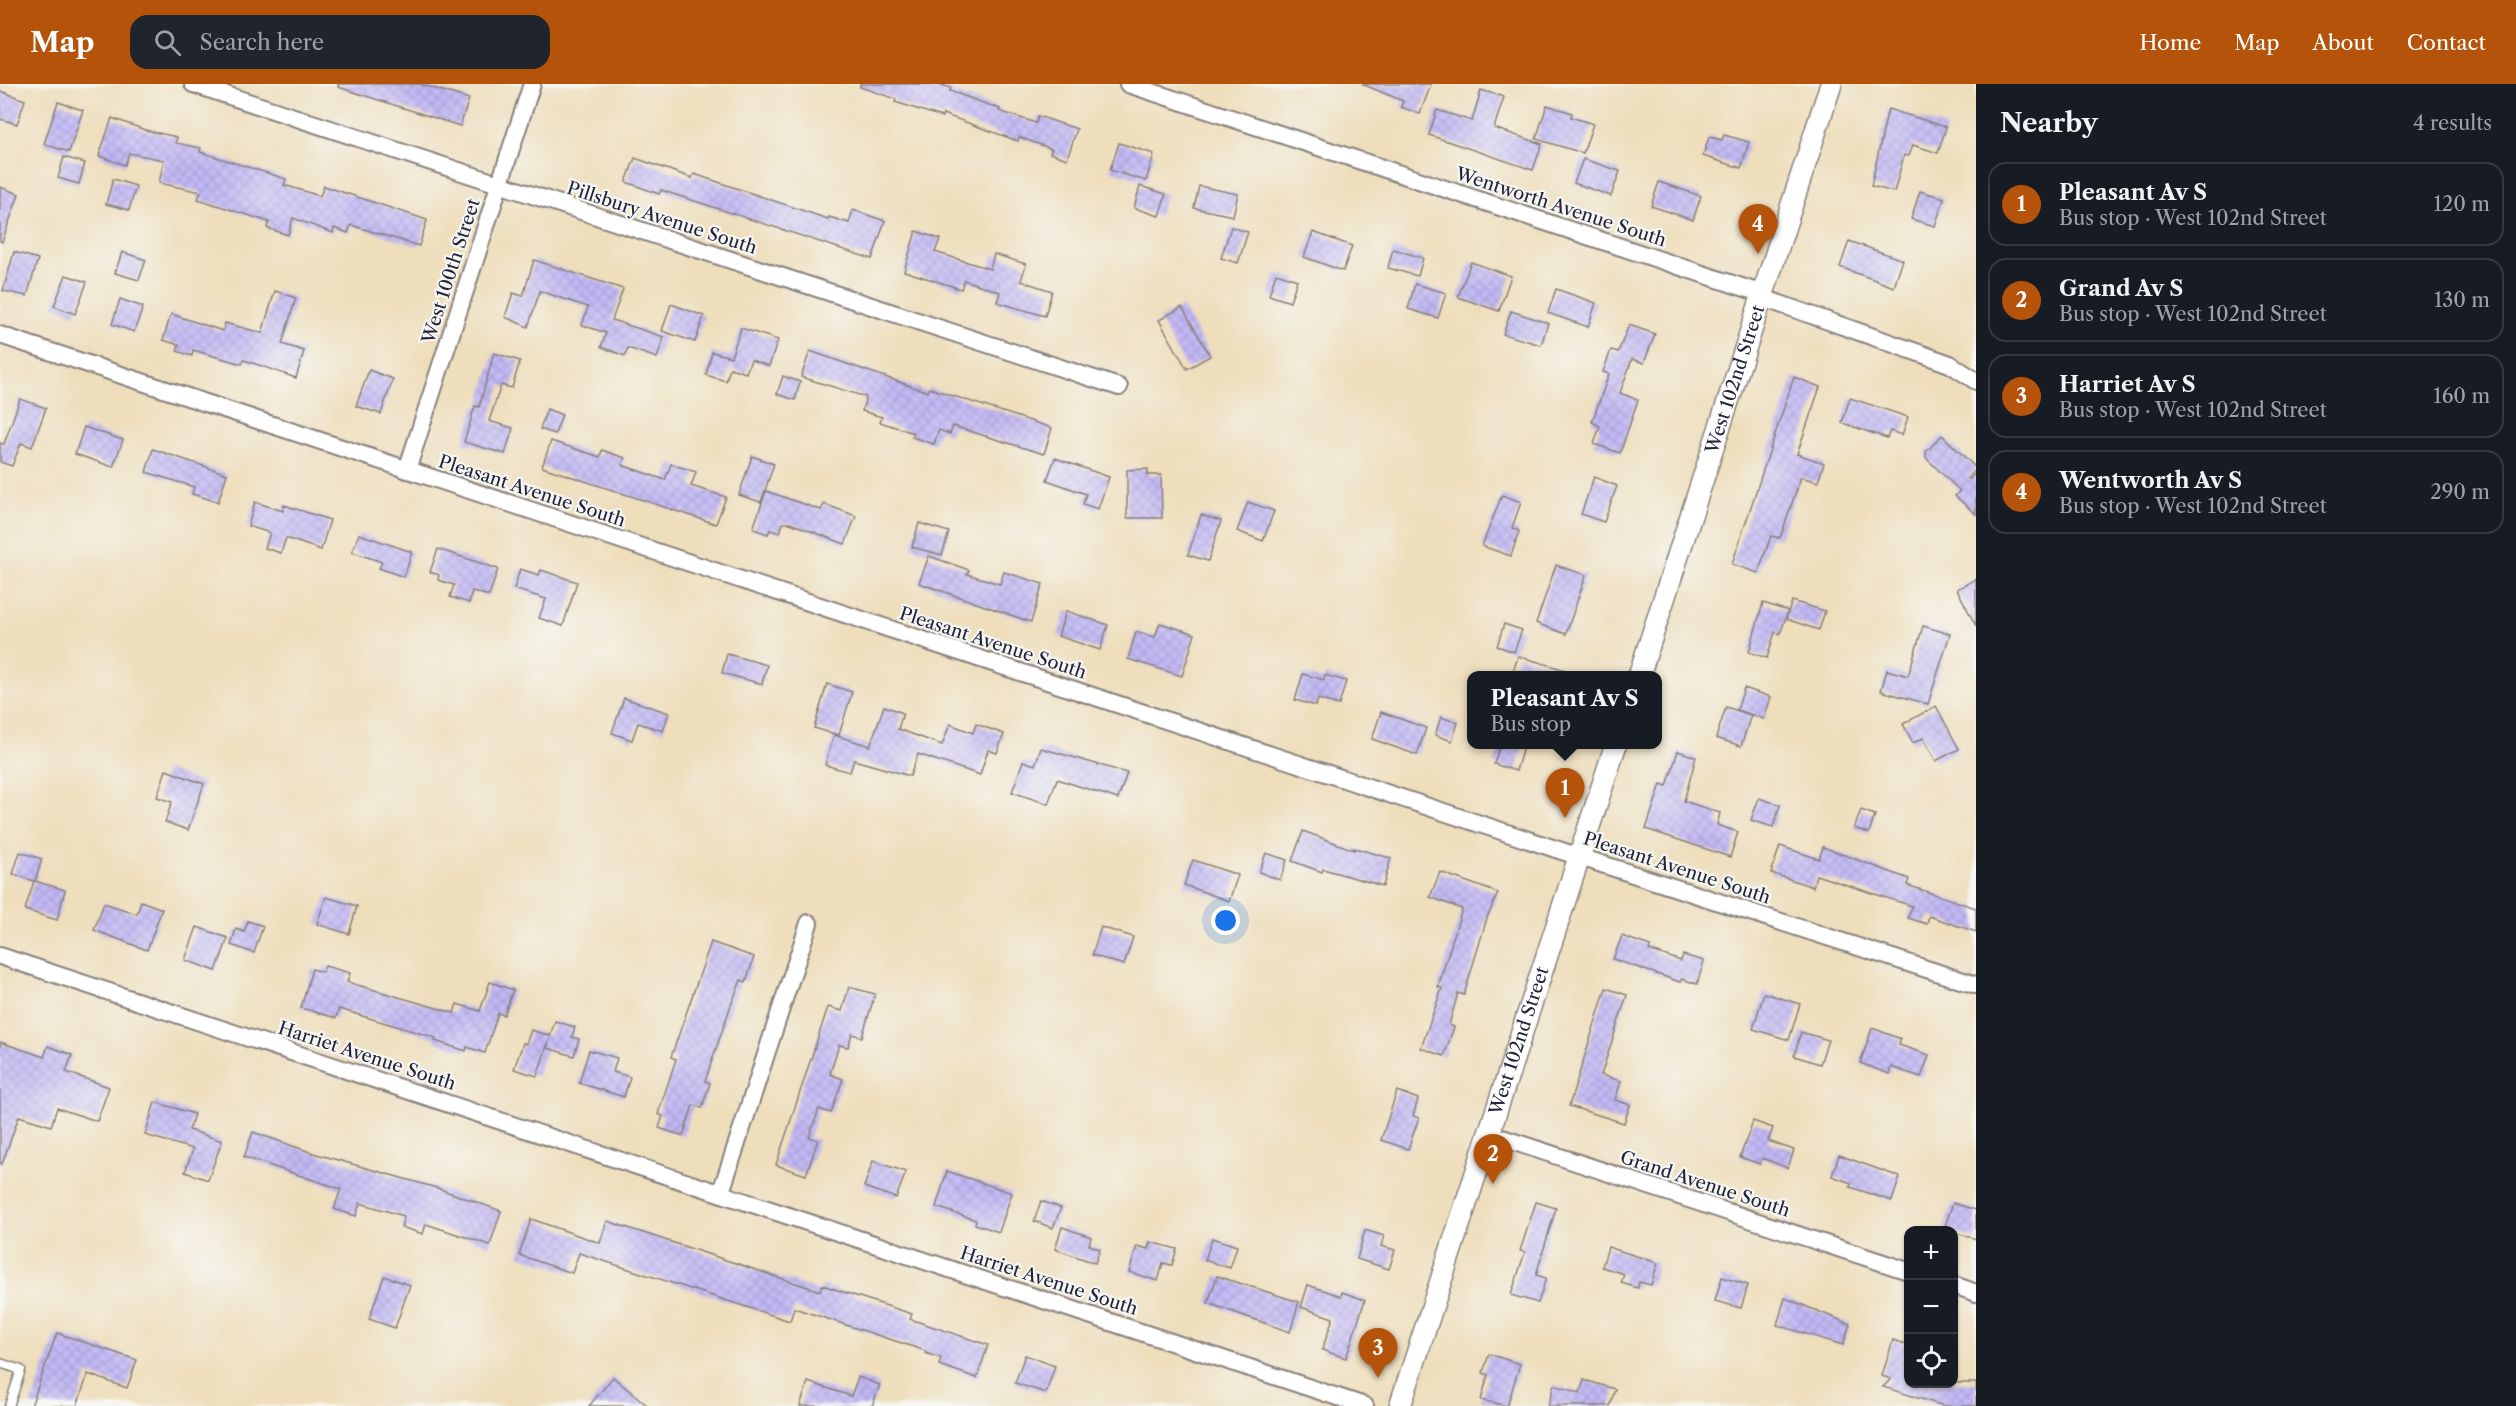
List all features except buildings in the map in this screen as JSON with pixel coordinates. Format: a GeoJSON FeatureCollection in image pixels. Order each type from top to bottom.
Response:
{"type":"FeatureCollection","features":[{"type":"Feature","properties":{"kind":"street","name":"Pillsbury Avenue South"},"geometry":{"type":"LineString","coordinates":[[194,84],[499,186],[1119,387]]}},
{"type":"Feature","properties":{"kind":"street","name":"West 100th Street"},"geometry":{"type":"LineString","coordinates":[[407,470],[532,84]]}},
{"type":"Feature","properties":{"kind":"street","name":"Wentworth Avenue South"},"geometry":{"type":"LineString","coordinates":[[1128,84],[1763,294],[1766,299],[1950,364],[1976,381]]}},
{"type":"Feature","properties":{"kind":"street","name":"West 102nd Street"},"geometry":{"type":"LineString","coordinates":[[1640,671],[1831,84]]}},
{"type":"Feature","properties":{"kind":"street","name":"Pleasant Avenue South"},"geometry":{"type":"LineString","coordinates":[[0,335],[1580,857],[1976,985]]}},
{"type":"Feature","properties":{"kind":"street","name":"West 102nd Street"},"geometry":{"type":"LineString","coordinates":[[1400,1406],[1614,749]]}},
{"type":"Feature","properties":{"kind":"street"},"geometry":{"type":"LineString","coordinates":[[721,1192],[809,923]]}},
{"type":"Feature","properties":{"kind":"street","name":"Harriet Avenue South"},"geometry":{"type":"LineString","coordinates":[[0,956],[1365,1406]]}},
{"type":"Feature","properties":{"kind":"street","name":"Grand Avenue South"},"geometry":{"type":"LineString","coordinates":[[1490,1134],[1904,1270]]}},
{"type":"Feature","properties":{"kind":"street"},"geometry":{"type":"LineString","coordinates":[[1958,1288],[1976,1293]]}},
{"type":"Feature","properties":{"kind":"lane"},"geometry":{"type":"LineString","coordinates":[[0,1363],[21,1370],[9,1406]]}},
{"type":"Feature","properties":{"kind":"place","name":"Wentworth Av S"},"geometry":{"type":"Point","coordinates":[1758,254]}},
{"type":"Feature","properties":{"kind":"place","name":"Pleasant Av S"},"geometry":{"type":"Point","coordinates":[1565,818]}},
{"type":"Feature","properties":{"kind":"place","name":"Grand Av S"},"geometry":{"type":"Point","coordinates":[1493,1184]}},
{"type":"Feature","properties":{"kind":"place","name":"Harriet Av S"},"geometry":{"type":"Point","coordinates":[1378,1378]}}]}
